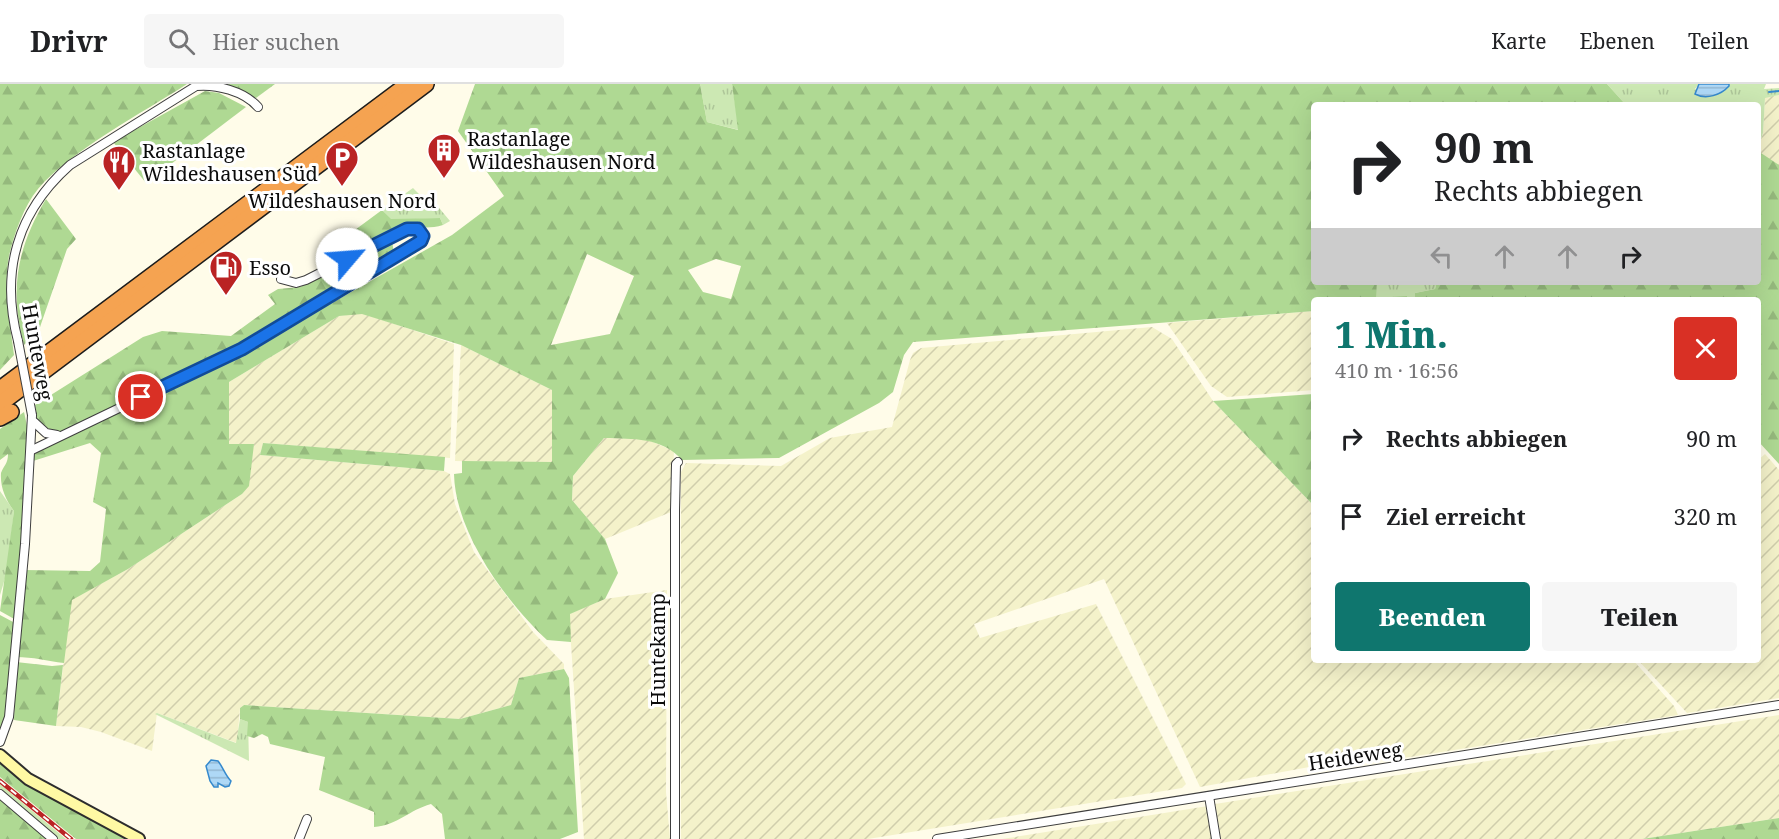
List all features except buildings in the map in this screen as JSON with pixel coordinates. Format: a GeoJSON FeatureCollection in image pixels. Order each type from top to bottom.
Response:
{"type":"FeatureCollection","features":[{"type":"Feature","properties":{"kind":"highway"},"geometry":{"type":"LineString","coordinates":[[0,389],[408,84]]}},
{"type":"Feature","properties":{"kind":"highway"},"geometry":{"type":"LineString","coordinates":[[4,411],[426,84]]}},
{"type":"Feature","properties":{"kind":"main road"},"geometry":{"type":"LineString","coordinates":[[0,755],[28,779],[139,839]]}},
{"type":"Feature","properties":{"kind":"street","name":"Hunteweg"},"geometry":{"type":"LineString","coordinates":[[0,742],[9,717],[32,450],[33,418],[11,301],[15,255],[21,229],[41,193],[54,179],[78,160],[196,86],[210,84],[223,88],[253,101],[258,107]]}},
{"type":"Feature","properties":{"kind":"street"},"geometry":{"type":"LineString","coordinates":[[32,450],[242,349],[421,241],[423,236],[418,229],[407,229],[306,280],[296,283],[281,279]]}},
{"type":"Feature","properties":{"kind":"street"},"geometry":{"type":"LineString","coordinates":[[33,418],[46,433],[60,435]]}},
{"type":"Feature","properties":{"kind":"street","name":"Huntekamp"},"geometry":{"type":"LineString","coordinates":[[675,839],[675,510],[676,464],[678,462]]}},
{"type":"Feature","properties":{"kind":"street","name":"Heideweg"},"geometry":{"type":"LineString","coordinates":[[937,839],[1779,705]]}},
{"type":"Feature","properties":{"kind":"street"},"geometry":{"type":"LineString","coordinates":[[0,794],[53,839]]}},
{"type":"Feature","properties":{"kind":"street"},"geometry":{"type":"LineString","coordinates":[[1209,796],[1216,839]]}},
{"type":"Feature","properties":{"kind":"street"},"geometry":{"type":"LineString","coordinates":[[299,839],[307,819]]}},
{"type":"Feature","properties":{"kind":"shaded area"},"geometry":{"type":"Polygon","coordinates":[[[1779,95],[1779,165],[1761,153],[1765,97],[1779,95]]]}},
{"type":"Feature","properties":{"kind":"shaded area"},"geometry":{"type":"Polygon","coordinates":[[[1311,311],[1311,390],[1227,397],[1211,386],[1167,323],[1311,311]]]}},
{"type":"Feature","properties":{"kind":"shaded area"},"geometry":{"type":"Polygon","coordinates":[[[362,313],[454,344],[450,458],[263,443],[260,455],[444,471],[450,474],[455,504],[474,552],[533,632],[564,664],[564,669],[519,678],[511,705],[460,719],[244,705],[240,708],[237,743],[157,713],[152,751],[101,732],[81,727],[56,726],[71,600],[128,569],[242,494],[254,444],[229,444],[229,382],[339,316],[362,313]]]}},
{"type":"Feature","properties":{"kind":"shaded area"},"geometry":{"type":"Polygon","coordinates":[[[1152,327],[1172,339],[1213,401],[1311,503],[1311,663],[1636,663],[1674,706],[1678,715],[1397,759],[1363,756],[1347,747],[1339,759],[1331,763],[1200,787],[1104,579],[974,624],[980,638],[1096,604],[1186,784],[1182,788],[868,839],[681,839],[681,472],[686,463],[781,466],[830,438],[892,427],[910,360],[913,353],[921,348],[1152,327]]]}},
{"type":"Feature","properties":{"kind":"shaded area"},"geometry":{"type":"Polygon","coordinates":[[[461,345],[552,390],[552,463],[455,461],[461,345]]]}},
{"type":"Feature","properties":{"kind":"shaded area"},"geometry":{"type":"Polygon","coordinates":[[[604,438],[646,439],[674,451],[671,512],[605,539],[572,500],[573,476],[604,438]]]}},
{"type":"Feature","properties":{"kind":"shaded area"},"geometry":{"type":"Polygon","coordinates":[[[1765,454],[1779,470],[1779,698],[1687,713],[1641,663],[1761,663],[1761,457],[1765,454]]]}},
{"type":"Feature","properties":{"kind":"shaded area"},"geometry":{"type":"Polygon","coordinates":[[[667,590],[666,792],[670,839],[584,839],[569,614],[605,599],[667,590]]]}},
{"type":"Feature","properties":{"kind":"shaded area"},"geometry":{"type":"Polygon","coordinates":[[[1779,715],[1779,818],[1642,839],[1221,839],[1215,804],[1779,715]]]}},
{"type":"Feature","properties":{"kind":"shaded area"},"geometry":{"type":"Polygon","coordinates":[[[1208,806],[1213,839],[1002,839],[1208,806]]]}},
{"type":"Feature","properties":{"kind":"green space"},"geometry":{"type":"Polygon","coordinates":[[[0,84],[187,84],[88,146],[52,175],[33,196],[20,221],[9,256],[7,293],[14,355],[0,370],[0,84]]]}},
{"type":"Feature","properties":{"kind":"green space"},"geometry":{"type":"Polygon","coordinates":[[[227,84],[275,84],[256,98],[227,84]]]}},
{"type":"Feature","properties":{"kind":"green space"},"geometry":{"type":"Polygon","coordinates":[[[475,84],[700,84],[707,122],[738,130],[732,84],[1607,84],[1623,102],[1311,102],[1311,285],[1377,285],[1376,297],[1311,297],[1311,311],[913,342],[904,355],[893,392],[879,403],[779,458],[682,460],[674,452],[656,443],[636,439],[604,438],[573,476],[572,500],[605,539],[618,573],[605,599],[570,614],[571,642],[547,640],[515,606],[500,586],[473,542],[463,519],[454,474],[462,473],[462,461],[552,462],[552,390],[461,345],[362,314],[339,316],[229,382],[229,444],[254,444],[249,486],[242,494],[128,569],[72,600],[64,663],[16,657],[24,570],[90,571],[100,562],[106,509],[93,502],[101,453],[90,443],[33,461],[32,456],[50,444],[224,364],[452,235],[504,196],[458,131],[475,84]],[[587,254],[551,345],[610,334],[634,276],[587,254]],[[716,259],[688,270],[703,292],[731,299],[741,266],[716,259]]]}},
{"type":"Feature","properties":{"kind":"green space"},"geometry":{"type":"Polygon","coordinates":[[[700,84],[732,84],[739,130],[707,122],[700,84]]]}},
{"type":"Feature","properties":{"kind":"green space"},"geometry":{"type":"Polygon","coordinates":[[[1607,84],[1699,84],[1695,89],[1712,96],[1727,89],[1729,84],[1766,84],[1764,89],[1779,88],[1779,95],[1765,98],[1761,139],[1761,102],[1623,102],[1607,84]]]}},
{"type":"Feature","properties":{"kind":"green space"},"geometry":{"type":"Polygon","coordinates":[[[205,91],[219,93],[246,107],[146,183],[113,142],[205,91]]]}},
{"type":"Feature","properties":{"kind":"green space"},"geometry":{"type":"Polygon","coordinates":[[[1761,153],[1779,165],[1779,464],[1761,444],[1761,297],[1415,297],[1415,293],[1435,289],[1436,285],[1761,285],[1761,153]]]}},
{"type":"Feature","properties":{"kind":"green space"},"geometry":{"type":"Polygon","coordinates":[[[413,188],[422,197],[430,197],[450,221],[443,225],[440,218],[391,220],[382,210],[413,188]]]}},
{"type":"Feature","properties":{"kind":"green space"},"geometry":{"type":"Polygon","coordinates":[[[46,199],[76,239],[67,249],[40,327],[24,345],[17,305],[18,269],[28,235],[46,199]]]}},
{"type":"Feature","properties":{"kind":"green space"},"geometry":{"type":"Polygon","coordinates":[[[382,210],[391,219],[440,218],[443,225],[407,228],[392,232],[326,265],[321,255],[382,210]]]}},
{"type":"Feature","properties":{"kind":"green space"},"geometry":{"type":"Polygon","coordinates":[[[392,241],[394,253],[220,357],[63,431],[51,431],[36,418],[35,405],[143,337],[162,331],[231,336],[275,304],[268,295],[278,289],[300,287],[392,241]]]}},
{"type":"Feature","properties":{"kind":"green space"},"geometry":{"type":"Polygon","coordinates":[[[1377,285],[1436,285],[1435,289],[1415,293],[1415,297],[1375,297],[1377,285]]]}},
{"type":"Feature","properties":{"kind":"green space"},"geometry":{"type":"Polygon","coordinates":[[[1311,394],[1311,503],[1213,401],[1311,394]]]}},
{"type":"Feature","properties":{"kind":"green space"},"geometry":{"type":"Polygon","coordinates":[[[24,412],[30,439],[16,620],[0,611],[14,511],[1,484],[1,473],[7,462],[8,454],[0,460],[0,429],[24,412]]]}},
{"type":"Feature","properties":{"kind":"green space"},"geometry":{"type":"Polygon","coordinates":[[[263,443],[445,457],[444,471],[260,455],[263,443]]]}},
{"type":"Feature","properties":{"kind":"green space"},"geometry":{"type":"Polygon","coordinates":[[[0,491],[14,511],[7,572],[0,595],[0,491]]]}},
{"type":"Feature","properties":{"kind":"green space"},"geometry":{"type":"Polygon","coordinates":[[[0,615],[15,623],[5,717],[0,733],[0,615]]]}},
{"type":"Feature","properties":{"kind":"green space"},"geometry":{"type":"Polygon","coordinates":[[[16,662],[63,665],[56,726],[14,720],[16,662]]]}},
{"type":"Feature","properties":{"kind":"green space"},"geometry":{"type":"Polygon","coordinates":[[[564,669],[569,678],[578,832],[560,839],[445,839],[442,814],[431,804],[390,823],[374,827],[374,812],[319,790],[325,757],[270,744],[268,737],[262,734],[254,738],[247,736],[248,722],[240,719],[240,708],[244,705],[460,719],[511,705],[519,678],[564,669]]]}},
{"type":"Feature","properties":{"kind":"green space"},"geometry":{"type":"Polygon","coordinates":[[[155,714],[236,743],[240,719],[248,722],[249,761],[155,714]]]}},
{"type":"Feature","properties":{"kind":"green space"},"geometry":{"type":"Polygon","coordinates":[[[0,761],[18,778],[131,839],[76,839],[0,777],[0,761]]]}},
{"type":"Feature","properties":{"kind":"green space"},"geometry":{"type":"Polygon","coordinates":[[[0,784],[66,839],[56,839],[0,792],[0,784]]]}},
{"type":"Feature","properties":{"kind":"green space"},"geometry":{"type":"Polygon","coordinates":[[[0,798],[49,839],[0,839],[0,798]]]}},
{"type":"Feature","properties":{"kind":"green space"},"geometry":{"type":"Polygon","coordinates":[[[1779,818],[1779,839],[1642,839],[1779,818]]]}},
{"type":"Feature","properties":{"kind":"water"},"geometry":{"type":"Polygon","coordinates":[[[1699,84],[1729,84],[1729,86],[1718,94],[1704,97],[1695,94],[1699,84]]]}},
{"type":"Feature","properties":{"kind":"water"},"geometry":{"type":"Polygon","coordinates":[[[211,760],[220,763],[231,781],[229,786],[225,787],[218,783],[218,787],[214,787],[206,766],[211,760]]]}},
{"type":"Feature","properties":{"kind":"waterway"},"geometry":{"type":"LineString","coordinates":[[1769,92],[1779,91]]}},
{"type":"Feature","properties":{"kind":"railway"},"geometry":{"type":"LineString","coordinates":[[0,781],[71,839]]}},
{"type":"Feature","properties":{"kind":"place","name":"Rastanlage Wildeshausen Nord"},"geometry":{"type":"Point","coordinates":[444,179]}},
{"type":"Feature","properties":{"kind":"place","name":"Wildeshausen Nord"},"geometry":{"type":"Point","coordinates":[342,187]}},
{"type":"Feature","properties":{"kind":"place","name":"Rastanlage Wildeshausen Süd"},"geometry":{"type":"Point","coordinates":[119,191]}},
{"type":"Feature","properties":{"kind":"place","name":"Esso"},"geometry":{"type":"Point","coordinates":[226,296]}},
{"type":"Feature","properties":{"kind":"route"},"geometry":{"type":"LineString","coordinates":[[141,397],[242,349],[421,241],[423,236],[418,229],[407,229],[347,259]]}}]}
